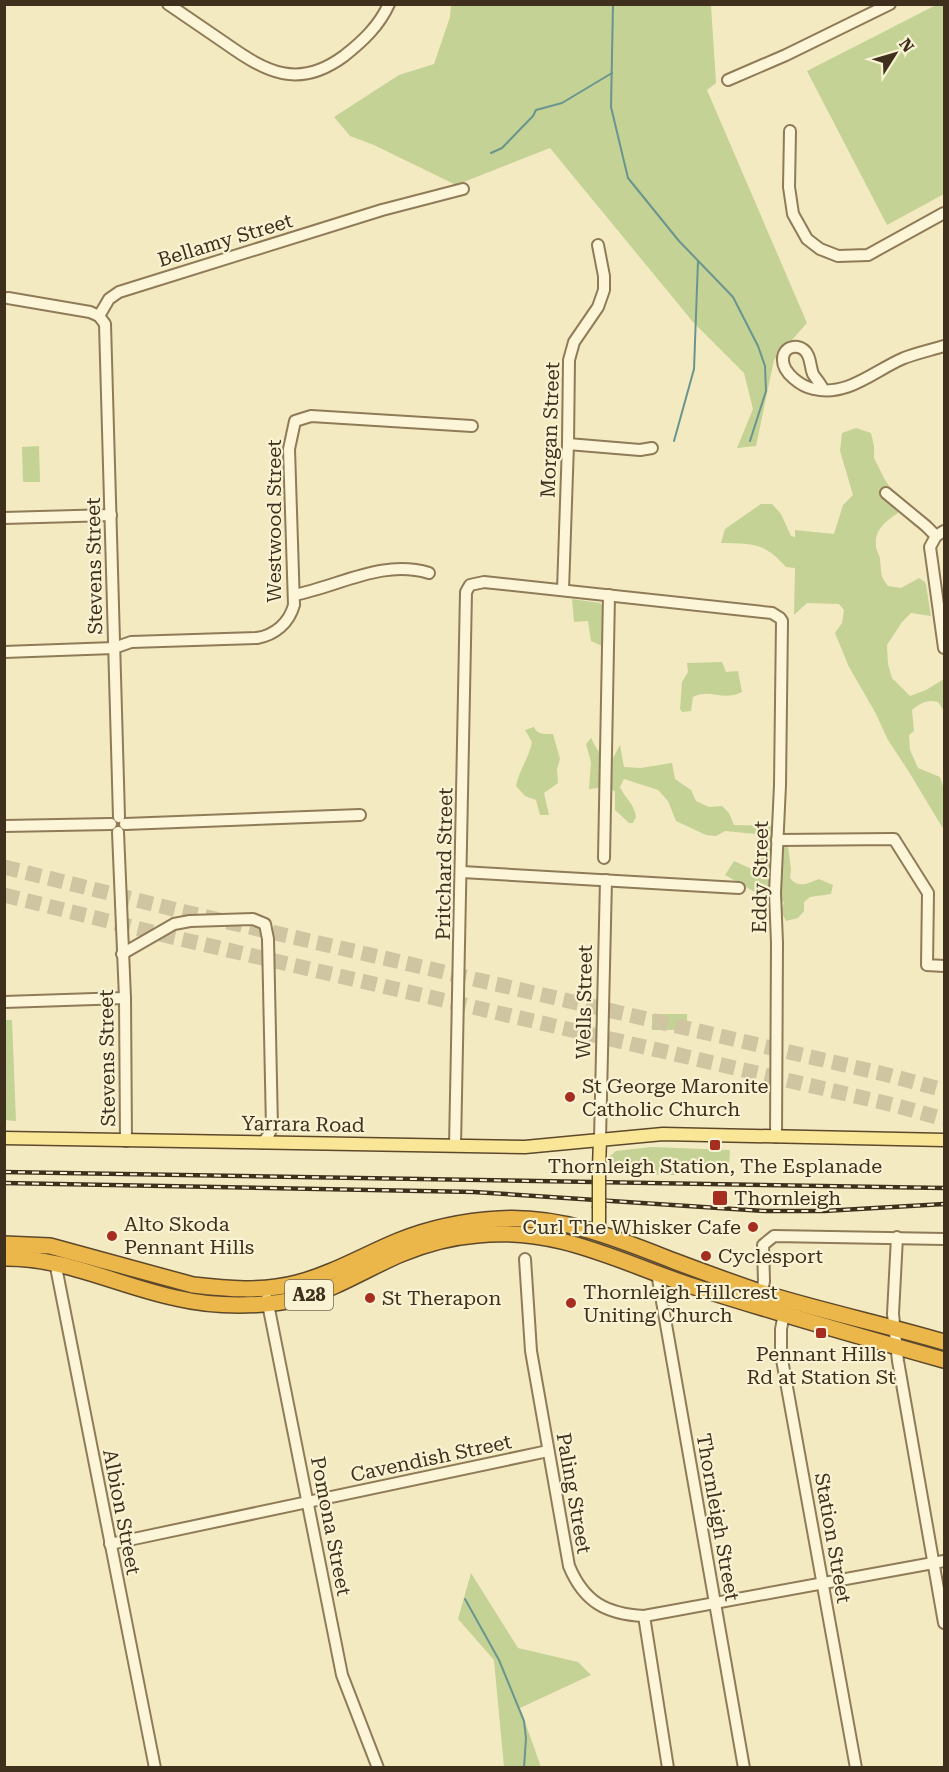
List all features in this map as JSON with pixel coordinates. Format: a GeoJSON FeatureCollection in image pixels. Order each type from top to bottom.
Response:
{"type":"FeatureCollection","features":[{"type":"Feature","properties":{"kind":"highway","name":"A28"},"geometry":{"type":"LineString","coordinates":[[4,1244],[61,1249],[193,1285],[217,1288],[266,1288],[317,1277],[421,1232],[475,1221],[522,1218],[555,1221],[598,1233],[762,1292],[945,1342]]}},
{"type":"Feature","properties":{"kind":"highway"},"geometry":{"type":"LineString","coordinates":[[598,1233],[600,1242],[636,1266]]}},
{"type":"Feature","properties":{"kind":"highway","name":"A28"},"geometry":{"type":"LineString","coordinates":[[4,1258],[55,1262],[174,1298],[207,1304],[268,1304],[302,1298],[323,1291],[425,1245],[477,1235],[522,1234],[553,1238],[784,1314],[945,1360]]}},
{"type":"Feature","properties":{"kind":"main road","name":"Yarrara Road"},"geometry":{"type":"LineString","coordinates":[[4,1138],[525,1147],[663,1134],[945,1140]]}},
{"type":"Feature","properties":{"kind":"main road","name":"Wells Street"},"geometry":{"type":"LineString","coordinates":[[598,1233],[600,1139]]}},
{"type":"Feature","properties":{"kind":"street"},"geometry":{"type":"LineString","coordinates":[[168,4],[262,67],[280,74],[299,75],[320,70],[357,46],[378,23],[389,4]]}},
{"type":"Feature","properties":{"kind":"street"},"geometry":{"type":"LineString","coordinates":[[728,80],[786,55],[890,4]]}},
{"type":"Feature","properties":{"kind":"street"},"geometry":{"type":"LineString","coordinates":[[790,131],[789,187],[793,214],[807,238],[820,249],[838,256],[868,255],[945,213]]}},
{"type":"Feature","properties":{"kind":"street","name":"Bellamy Street"},"geometry":{"type":"LineString","coordinates":[[99,316],[109,299],[119,292],[382,210],[463,189]]}},
{"type":"Feature","properties":{"kind":"street","name":"Morgan Street"},"geometry":{"type":"LineString","coordinates":[[563,590],[569,360],[571,349],[598,307],[604,290],[604,276],[598,245]]}},
{"type":"Feature","properties":{"kind":"street"},"geometry":{"type":"LineString","coordinates":[[6,296],[90,312],[99,316]]}},
{"type":"Feature","properties":{"kind":"street","name":"Stevens Street"},"geometry":{"type":"LineString","coordinates":[[99,316],[105,324],[106,334],[125,999],[126,1141]]}},
{"type":"Feature","properties":{"kind":"street"},"geometry":{"type":"LineString","coordinates":[[824,389],[843,389],[904,358],[945,346]]}},
{"type":"Feature","properties":{"kind":"street","name":"Westwood Street"},"geometry":{"type":"LineString","coordinates":[[4,652],[114,648],[131,642],[266,636],[276,631],[288,619],[294,605],[289,449],[295,421],[311,416],[472,426]]}},
{"type":"Feature","properties":{"kind":"street"},"geometry":{"type":"LineString","coordinates":[[568,444],[640,450],[652,448]]}},
{"type":"Feature","properties":{"kind":"street"},"geometry":{"type":"LineString","coordinates":[[886,494],[926,526],[940,534],[930,547],[945,648]]}},
{"type":"Feature","properties":{"kind":"street"},"geometry":{"type":"LineString","coordinates":[[4,518],[111,515]]}},
{"type":"Feature","properties":{"kind":"street"},"geometry":{"type":"LineString","coordinates":[[294,595],[381,570],[411,568],[429,573]]}},
{"type":"Feature","properties":{"kind":"street","name":"Pritchard Street"},"geometry":{"type":"LineString","coordinates":[[455,1146],[466,592],[470,585],[484,582],[563,590]]}},
{"type":"Feature","properties":{"kind":"street"},"geometry":{"type":"LineString","coordinates":[[563,590],[609,595],[604,858]]}},
{"type":"Feature","properties":{"kind":"street","name":"Eddy Street"},"geometry":{"type":"LineString","coordinates":[[609,595],[772,613],[780,618],[782,629],[775,893],[776,1137]]}},
{"type":"Feature","properties":{"kind":"street"},"geometry":{"type":"LineString","coordinates":[[4,826],[360,815]]}},
{"type":"Feature","properties":{"kind":"street"},"geometry":{"type":"LineString","coordinates":[[777,840],[894,839],[928,893],[927,965],[945,966]]}},
{"type":"Feature","properties":{"kind":"street"},"geometry":{"type":"LineString","coordinates":[[462,872],[739,888]]}},
{"type":"Feature","properties":{"kind":"street","name":"Wells Street"},"geometry":{"type":"LineString","coordinates":[[600,1139],[606,880]]}},
{"type":"Feature","properties":{"kind":"street"},"geometry":{"type":"LineString","coordinates":[[122,954],[174,924],[190,921],[253,919],[265,924],[268,939],[272,1128],[262,1143]]}},
{"type":"Feature","properties":{"kind":"street"},"geometry":{"type":"LineString","coordinates":[[4,1002],[125,999]]}},
{"type":"Feature","properties":{"kind":"street"},"geometry":{"type":"LineString","coordinates":[[762,1292],[763,1245],[774,1236],[945,1239]]}},
{"type":"Feature","properties":{"kind":"street"},"geometry":{"type":"LineString","coordinates":[[897,1237],[893,1314],[896,1346],[939,1562],[945,1623]]}},
{"type":"Feature","properties":{"kind":"street","name":"Paling Street"},"geometry":{"type":"LineString","coordinates":[[525,1259],[531,1351],[569,1566],[574,1580],[598,1605],[614,1612],[644,1616],[939,1562]]}},
{"type":"Feature","properties":{"kind":"street","name":"Albion Street"},"geometry":{"type":"LineString","coordinates":[[55,1262],[155,1767]]}},
{"type":"Feature","properties":{"kind":"street","name":"Thornleigh Street"},"geometry":{"type":"LineString","coordinates":[[657,1273],[744,1767]]}},
{"type":"Feature","properties":{"kind":"street","name":"Pomona Street"},"geometry":{"type":"LineString","coordinates":[[266,1288],[342,1675],[378,1767]]}},
{"type":"Feature","properties":{"kind":"street","name":"Station Street"},"geometry":{"type":"LineString","coordinates":[[784,1314],[781,1329],[781,1354],[856,1767]]}},
{"type":"Feature","properties":{"kind":"street","name":"Cavendish Street"},"geometry":{"type":"LineString","coordinates":[[110,1544],[548,1451]]}},
{"type":"Feature","properties":{"kind":"street"},"geometry":{"type":"LineString","coordinates":[[644,1616],[668,1767]]}},
{"type":"Feature","properties":{"kind":"green space"},"geometry":{"type":"Polygon","coordinates":[[[938,4],[944,5],[944,194],[887,225],[807,71],[938,4]]]}},
{"type":"Feature","properties":{"kind":"green space"},"geometry":{"type":"Polygon","coordinates":[[[451,5],[711,5],[716,83],[707,90],[807,323],[774,360],[756,446],[737,448],[753,409],[744,373],[693,322],[550,148],[456,185],[374,145],[350,136],[334,117],[399,75],[434,64],[450,17],[451,5]]]}},
{"type":"Feature","properties":{"kind":"green space"},"geometry":{"type":"Polygon","coordinates":[[[856,428],[871,433],[874,458],[894,493],[898,513],[885,523],[877,535],[876,548],[883,579],[888,586],[901,588],[919,578],[926,585],[931,616],[911,613],[902,622],[887,645],[888,664],[892,678],[910,696],[944,679],[944,711],[938,702],[934,701],[918,705],[912,710],[914,731],[909,735],[910,750],[918,768],[940,777],[944,789],[944,828],[888,740],[849,667],[835,633],[842,623],[844,610],[839,604],[807,603],[794,615],[795,568],[786,567],[771,553],[757,546],[721,543],[725,529],[761,504],[772,504],[781,514],[791,536],[795,537],[795,530],[834,534],[843,505],[853,495],[840,451],[842,433],[856,428]]]}},
{"type":"Feature","properties":{"kind":"green space"},"geometry":{"type":"Polygon","coordinates":[[[39,446],[40,482],[23,482],[22,447],[39,446]]]}},
{"type":"Feature","properties":{"kind":"green space"},"geometry":{"type":"Polygon","coordinates":[[[572,599],[600,603],[605,608],[605,640],[602,646],[591,641],[588,621],[574,622],[572,599]]]}},
{"type":"Feature","properties":{"kind":"green space"},"geometry":{"type":"Polygon","coordinates":[[[722,662],[726,672],[738,671],[742,692],[728,696],[705,694],[693,697],[691,711],[682,712],[680,709],[682,682],[688,672],[687,663],[722,662]]]}},
{"type":"Feature","properties":{"kind":"green space"},"geometry":{"type":"Polygon","coordinates":[[[534,727],[539,733],[553,734],[560,759],[557,769],[558,783],[544,793],[549,815],[540,815],[536,800],[525,796],[516,786],[532,742],[525,730],[534,727]]]}},
{"type":"Feature","properties":{"kind":"green space"},"geometry":{"type":"Polygon","coordinates":[[[591,738],[599,752],[609,758],[613,758],[620,745],[624,767],[641,768],[672,763],[675,779],[691,790],[696,801],[709,807],[722,806],[729,813],[734,825],[772,826],[772,837],[788,846],[790,878],[800,884],[819,879],[833,885],[831,894],[810,897],[804,902],[804,911],[798,918],[786,921],[781,912],[784,902],[760,895],[725,875],[734,861],[758,872],[765,839],[757,834],[725,831],[716,836],[706,835],[676,821],[668,801],[658,790],[624,779],[620,787],[634,808],[636,817],[633,823],[629,823],[615,810],[615,791],[589,789],[591,762],[586,744],[591,738]]]}},
{"type":"Feature","properties":{"kind":"green space"},"geometry":{"type":"Polygon","coordinates":[[[652,1014],[687,1014],[687,1030],[652,1030],[652,1014]]]}},
{"type":"Feature","properties":{"kind":"green space"},"geometry":{"type":"Polygon","coordinates":[[[5,1020],[12,1020],[16,1121],[5,1120],[5,1020]]]}},
{"type":"Feature","properties":{"kind":"green space"},"geometry":{"type":"Polygon","coordinates":[[[651,1147],[730,1150],[729,1166],[687,1167],[686,1175],[608,1174],[608,1158],[616,1151],[651,1147]]]}},
{"type":"Feature","properties":{"kind":"green space"},"geometry":{"type":"Polygon","coordinates":[[[471,1573],[518,1648],[578,1662],[591,1675],[520,1708],[541,1767],[504,1767],[494,1660],[458,1619],[471,1573]]]}},
{"type":"Feature","properties":{"kind":"waterway"},"geometry":{"type":"LineString","coordinates":[[613,4],[611,107],[628,178],[679,241],[733,297],[758,346],[765,366],[766,391],[750,441]]}},
{"type":"Feature","properties":{"kind":"waterway"},"geometry":{"type":"LineString","coordinates":[[491,153],[502,148],[536,110],[562,103],[612,73]]}},
{"type":"Feature","properties":{"kind":"waterway"},"geometry":{"type":"LineString","coordinates":[[674,441],[694,369],[698,261]]}},
{"type":"Feature","properties":{"kind":"waterway"},"geometry":{"type":"LineString","coordinates":[[465,1599],[499,1660],[524,1721],[526,1738],[524,1768]]}},
{"type":"Feature","properties":{"kind":"tunnel"},"geometry":{"type":"LineString","coordinates":[[4,867],[185,912],[884,1074],[944,1090]]}},
{"type":"Feature","properties":{"kind":"tunnel"},"geometry":{"type":"LineString","coordinates":[[4,895],[172,937],[894,1105],[944,1119]]}},
{"type":"Feature","properties":{"kind":"railway"},"geometry":{"type":"LineString","coordinates":[[4,1172],[944,1188]]}},
{"type":"Feature","properties":{"kind":"railway"},"geometry":{"type":"LineString","coordinates":[[4,1183],[474,1192],[765,1211],[824,1211],[944,1204]]}},
{"type":"Feature","properties":{"kind":"place","name":"St George Maronite Catholic Church"},"geometry":{"type":"Point","coordinates":[570,1097]}},
{"type":"Feature","properties":{"kind":"place","name":"Thornleigh Station, The Esplanade"},"geometry":{"type":"Point","coordinates":[715,1145]}},
{"type":"Feature","properties":{"kind":"place","name":"Thornleigh"},"geometry":{"type":"Point","coordinates":[720,1198]}},
{"type":"Feature","properties":{"kind":"place","name":"Curl The Whisker Cafe"},"geometry":{"type":"Point","coordinates":[753,1227]}},
{"type":"Feature","properties":{"kind":"place","name":"Alto Skoda Pennant Hills"},"geometry":{"type":"Point","coordinates":[112,1236]}},
{"type":"Feature","properties":{"kind":"place","name":"Cyclesport"},"geometry":{"type":"Point","coordinates":[706,1256]}},
{"type":"Feature","properties":{"kind":"place","name":"St Therapon"},"geometry":{"type":"Point","coordinates":[370,1298]}},
{"type":"Feature","properties":{"kind":"place","name":"Thornleigh Hillcrest Uniting Church"},"geometry":{"type":"Point","coordinates":[571,1303]}},
{"type":"Feature","properties":{"kind":"place","name":"Pennant Hills Rd at Station St"},"geometry":{"type":"Point","coordinates":[821,1333]}}]}
